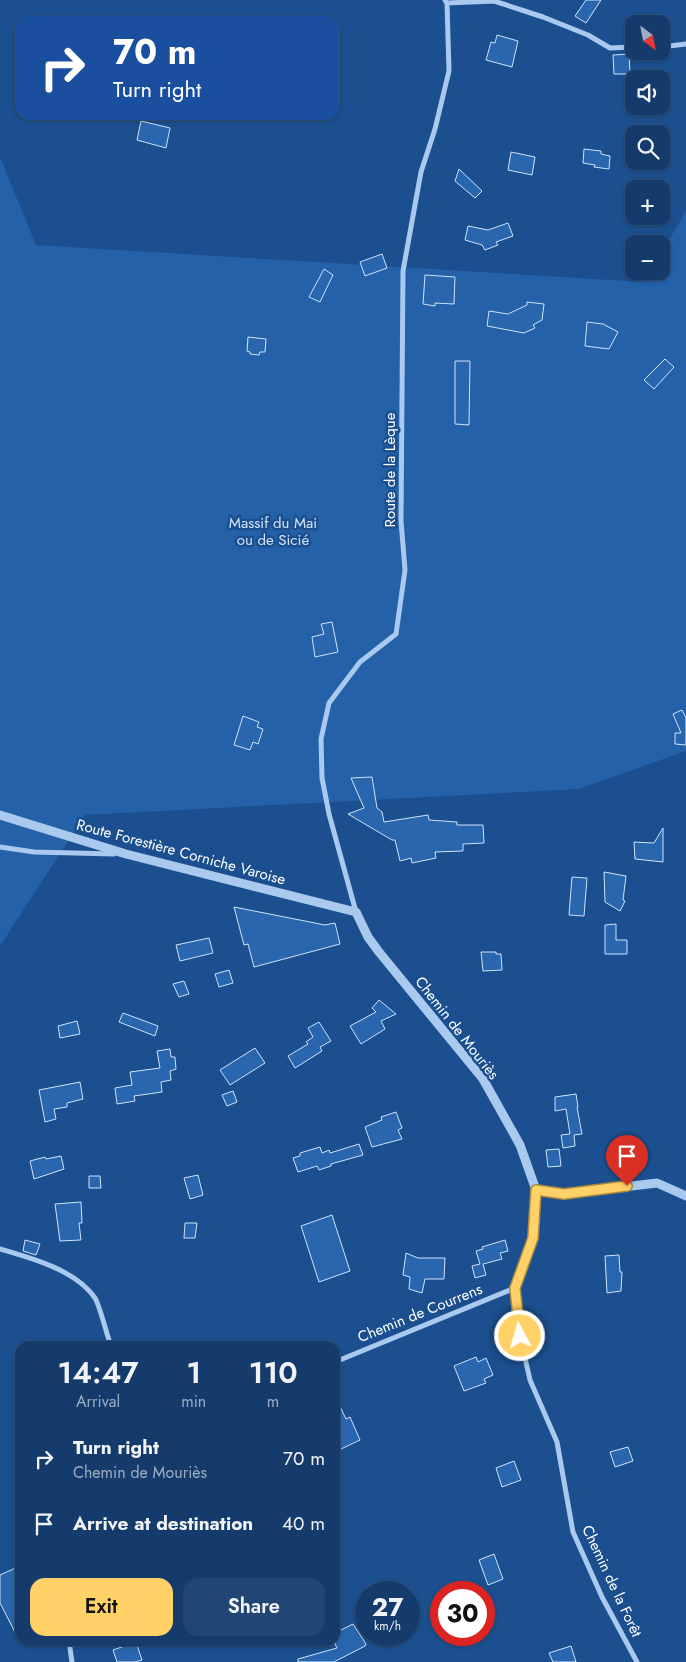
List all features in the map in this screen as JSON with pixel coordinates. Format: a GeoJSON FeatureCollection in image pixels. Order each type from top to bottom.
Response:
{"type":"FeatureCollection","features":[{"type":"Feature","properties":{"kind":"street"},"geometry":{"type":"LineString","coordinates":[[446,2],[494,1],[543,17],[588,35],[610,48],[625,47]]}},
{"type":"Feature","properties":{"kind":"street","name":"Route de la Lèque"},"geometry":{"type":"LineString","coordinates":[[356,912],[329,814],[322,778],[321,738],[329,703],[360,662],[396,634],[405,570],[401,521],[403,271],[421,172],[435,129],[449,71],[446,2]]}},
{"type":"Feature","properties":{"kind":"street"},"geometry":{"type":"LineString","coordinates":[[670,46],[686,44]]}},
{"type":"Feature","properties":{"kind":"street","name":"Route Forestière Corniche Varoise"},"geometry":{"type":"LineString","coordinates":[[0,815],[126,854],[356,912]]}},
{"type":"Feature","properties":{"kind":"street"},"geometry":{"type":"LineString","coordinates":[[0,847],[34,852],[126,854]]}},
{"type":"Feature","properties":{"kind":"street","name":"Chemin de Mouriès"},"geometry":{"type":"LineString","coordinates":[[356,912],[368,937],[379,952],[482,1079],[520,1144],[536,1190]]}},
{"type":"Feature","properties":{"kind":"street"},"geometry":{"type":"LineString","coordinates":[[536,1190],[564,1194],[657,1183],[686,1196]]}},
{"type":"Feature","properties":{"kind":"street","name":"Chemin de la Forêt"},"geometry":{"type":"LineString","coordinates":[[536,1190],[533,1238],[515,1288],[520,1336],[530,1380],[557,1442],[573,1532],[602,1597],[637,1662]]}},
{"type":"Feature","properties":{"kind":"street"},"geometry":{"type":"LineString","coordinates":[[0,1249],[40,1260],[77,1281],[96,1299],[109,1341]]}},
{"type":"Feature","properties":{"kind":"street","name":"Chemin de Courrens"},"geometry":{"type":"LineString","coordinates":[[340,1360],[515,1288]]}},
{"type":"Feature","properties":{"kind":"street"},"geometry":{"type":"LineString","coordinates":[[70,1646],[72,1662]]}},
{"type":"Feature","properties":{"kind":"green space","name":"Massif du Mai ou de Sicié"},"geometry":{"type":"Polygon","coordinates":[[[0,157],[36,245],[644,282],[645,280],[670,280],[670,238],[686,211],[686,751],[579,789],[85,815],[0,946],[0,157]]]}},
{"type":"Feature","properties":{"kind":"building"},"geometry":{"type":"Polygon","coordinates":[[[586,0],[601,0],[586,23],[575,16],[586,0]]]}},
{"type":"Feature","properties":{"kind":"building"},"geometry":{"type":"Polygon","coordinates":[[[497,35],[518,41],[512,67],[486,60],[491,42],[495,43],[497,35]]]}},
{"type":"Feature","properties":{"kind":"building"},"geometry":{"type":"Polygon","coordinates":[[[625,54],[625,60],[629,60],[630,70],[625,70],[625,74],[614,74],[613,55],[625,54]]]}},
{"type":"Feature","properties":{"kind":"building"},"geometry":{"type":"Polygon","coordinates":[[[141,121],[170,128],[166,148],[137,140],[141,121]]]}},
{"type":"Feature","properties":{"kind":"building"},"geometry":{"type":"Polygon","coordinates":[[[584,149],[601,151],[601,154],[610,156],[609,169],[583,163],[584,149]]]}},
{"type":"Feature","properties":{"kind":"building"},"geometry":{"type":"Polygon","coordinates":[[[511,152],[535,157],[532,175],[508,170],[511,152]]]}},
{"type":"Feature","properties":{"kind":"building"},"geometry":{"type":"Polygon","coordinates":[[[459,169],[482,191],[475,198],[455,181],[459,169]]]}},
{"type":"Feature","properties":{"kind":"building"},"geometry":{"type":"Polygon","coordinates":[[[508,223],[513,236],[496,242],[498,245],[485,250],[482,245],[465,240],[468,226],[488,230],[508,223]]]}},
{"type":"Feature","properties":{"kind":"building"},"geometry":{"type":"Polygon","coordinates":[[[382,254],[387,268],[365,276],[360,262],[382,254]]]}},
{"type":"Feature","properties":{"kind":"building"},"geometry":{"type":"Polygon","coordinates":[[[324,269],[333,275],[320,302],[309,297],[324,269]]]}},
{"type":"Feature","properties":{"kind":"building"},"geometry":{"type":"Polygon","coordinates":[[[425,275],[455,277],[454,304],[435,303],[435,306],[423,304],[425,275]]]}},
{"type":"Feature","properties":{"kind":"building"},"geometry":{"type":"Polygon","coordinates":[[[527,302],[544,304],[542,320],[533,325],[535,328],[524,333],[487,326],[489,311],[508,314],[527,305],[527,302]]]}},
{"type":"Feature","properties":{"kind":"building"},"geometry":{"type":"Polygon","coordinates":[[[587,322],[603,324],[618,332],[609,349],[585,346],[587,322]]]}},
{"type":"Feature","properties":{"kind":"building"},"geometry":{"type":"Polygon","coordinates":[[[248,337],[266,339],[265,352],[260,352],[259,355],[250,354],[247,351],[248,337]]]}},
{"type":"Feature","properties":{"kind":"building"},"geometry":{"type":"Polygon","coordinates":[[[665,359],[674,367],[654,389],[644,380],[665,359]]]}},
{"type":"Feature","properties":{"kind":"building"},"geometry":{"type":"Polygon","coordinates":[[[455,361],[470,361],[469,425],[455,424],[455,361]]]}},
{"type":"Feature","properties":{"kind":"building"},"geometry":{"type":"Polygon","coordinates":[[[332,622],[338,652],[315,657],[312,637],[324,634],[321,624],[332,622]]]}},
{"type":"Feature","properties":{"kind":"building"},"geometry":{"type":"Polygon","coordinates":[[[682,710],[686,718],[686,745],[675,744],[675,733],[681,733],[673,714],[682,710]]]}},
{"type":"Feature","properties":{"kind":"building"},"geometry":{"type":"Polygon","coordinates":[[[243,716],[259,722],[257,727],[263,729],[258,744],[253,742],[250,750],[234,745],[243,716]]]}},
{"type":"Feature","properties":{"kind":"building"},"geometry":{"type":"Polygon","coordinates":[[[372,777],[377,808],[382,812],[384,822],[428,815],[429,820],[457,822],[457,825],[483,825],[484,843],[463,844],[463,851],[435,852],[436,858],[412,863],[411,858],[400,861],[395,840],[348,814],[364,808],[351,778],[372,777]]]}},
{"type":"Feature","properties":{"kind":"building"},"geometry":{"type":"Polygon","coordinates":[[[663,828],[663,862],[635,859],[634,842],[654,843],[663,828]]]}},
{"type":"Feature","properties":{"kind":"building"},"geometry":{"type":"Polygon","coordinates":[[[604,872],[626,876],[623,900],[625,901],[620,911],[605,902],[604,872]]]}},
{"type":"Feature","properties":{"kind":"building"},"geometry":{"type":"Polygon","coordinates":[[[572,877],[587,878],[584,916],[569,915],[572,877]]]}},
{"type":"Feature","properties":{"kind":"building"},"geometry":{"type":"Polygon","coordinates":[[[234,907],[325,925],[335,923],[340,944],[254,967],[248,944],[244,945],[234,907]]]}},
{"type":"Feature","properties":{"kind":"building"},"geometry":{"type":"Polygon","coordinates":[[[616,924],[616,940],[627,940],[627,954],[605,954],[605,925],[616,924]]]}},
{"type":"Feature","properties":{"kind":"building"},"geometry":{"type":"Polygon","coordinates":[[[209,938],[213,953],[180,961],[176,945],[209,938]]]}},
{"type":"Feature","properties":{"kind":"building"},"geometry":{"type":"Polygon","coordinates":[[[481,952],[501,954],[502,970],[483,971],[481,952]]]}},
{"type":"Feature","properties":{"kind":"building"},"geometry":{"type":"Polygon","coordinates":[[[229,970],[233,983],[219,987],[215,974],[229,970]]]}},
{"type":"Feature","properties":{"kind":"building"},"geometry":{"type":"Polygon","coordinates":[[[184,981],[189,994],[179,997],[173,984],[184,981]]]}},
{"type":"Feature","properties":{"kind":"building"},"geometry":{"type":"Polygon","coordinates":[[[379,1000],[396,1014],[381,1021],[385,1029],[361,1044],[350,1026],[376,1012],[372,1008],[379,1000]]]}},
{"type":"Feature","properties":{"kind":"building"},"geometry":{"type":"Polygon","coordinates":[[[123,1013],[158,1026],[155,1036],[119,1022],[123,1013]]]}},
{"type":"Feature","properties":{"kind":"building"},"geometry":{"type":"Polygon","coordinates":[[[77,1021],[80,1034],[60,1038],[58,1026],[77,1021]]]}},
{"type":"Feature","properties":{"kind":"building"},"geometry":{"type":"Polygon","coordinates":[[[319,1022],[331,1041],[320,1047],[322,1051],[295,1068],[288,1056],[308,1044],[306,1042],[313,1037],[308,1028],[319,1022]]]}},
{"type":"Feature","properties":{"kind":"building"},"geometry":{"type":"Polygon","coordinates":[[[255,1048],[265,1063],[230,1085],[220,1070],[255,1048]]]}},
{"type":"Feature","properties":{"kind":"building"},"geometry":{"type":"Polygon","coordinates":[[[170,1049],[171,1057],[175,1057],[176,1069],[170,1071],[171,1080],[161,1082],[162,1092],[134,1096],[135,1101],[117,1104],[115,1088],[132,1085],[130,1072],[160,1068],[157,1051],[170,1049]]]}},
{"type":"Feature","properties":{"kind":"building"},"geometry":{"type":"Polygon","coordinates":[[[80,1082],[83,1099],[67,1103],[67,1107],[54,1109],[56,1119],[45,1122],[39,1090],[80,1082]]]}},
{"type":"Feature","properties":{"kind":"building"},"geometry":{"type":"Polygon","coordinates":[[[233,1091],[237,1102],[227,1106],[222,1095],[233,1091]]]}},
{"type":"Feature","properties":{"kind":"building"},"geometry":{"type":"Polygon","coordinates":[[[576,1094],[582,1134],[574,1135],[575,1146],[563,1148],[561,1135],[570,1134],[566,1109],[555,1111],[555,1097],[576,1094]]]}},
{"type":"Feature","properties":{"kind":"building"},"geometry":{"type":"Polygon","coordinates":[[[396,1112],[402,1128],[398,1130],[402,1139],[372,1147],[365,1127],[382,1120],[381,1117],[396,1112]]]}},
{"type":"Feature","properties":{"kind":"building"},"geometry":{"type":"Polygon","coordinates":[[[359,1144],[363,1155],[331,1164],[331,1166],[319,1170],[317,1166],[298,1172],[293,1158],[300,1156],[300,1153],[320,1147],[322,1153],[329,1150],[330,1153],[359,1144]]]}},
{"type":"Feature","properties":{"kind":"building"},"geometry":{"type":"Polygon","coordinates":[[[559,1149],[561,1166],[548,1167],[546,1150],[559,1149]]]}},
{"type":"Feature","properties":{"kind":"building"},"geometry":{"type":"Polygon","coordinates":[[[61,1156],[64,1169],[34,1179],[30,1161],[45,1157],[46,1159],[61,1156]]]}},
{"type":"Feature","properties":{"kind":"building"},"geometry":{"type":"Polygon","coordinates":[[[198,1175],[203,1195],[190,1199],[184,1178],[198,1175]]]}},
{"type":"Feature","properties":{"kind":"building"},"geometry":{"type":"Polygon","coordinates":[[[89,1176],[100,1176],[101,1188],[89,1188],[89,1176]]]}},
{"type":"Feature","properties":{"kind":"building"},"geometry":{"type":"Polygon","coordinates":[[[81,1202],[82,1223],[79,1223],[81,1240],[60,1241],[55,1204],[81,1202]]]}},
{"type":"Feature","properties":{"kind":"building"},"geometry":{"type":"Polygon","coordinates":[[[332,1215],[350,1271],[319,1282],[301,1226],[332,1215]]]}},
{"type":"Feature","properties":{"kind":"building"},"geometry":{"type":"Polygon","coordinates":[[[185,1223],[197,1223],[195,1238],[184,1238],[185,1223]]]}},
{"type":"Feature","properties":{"kind":"building"},"geometry":{"type":"Polygon","coordinates":[[[25,1240],[40,1244],[36,1255],[23,1251],[25,1240]]]}},
{"type":"Feature","properties":{"kind":"building"},"geometry":{"type":"Polygon","coordinates":[[[505,1240],[508,1251],[500,1253],[502,1259],[483,1264],[486,1275],[475,1278],[472,1266],[480,1264],[476,1251],[483,1249],[482,1247],[505,1240]]]}},
{"type":"Feature","properties":{"kind":"building"},"geometry":{"type":"Polygon","coordinates":[[[406,1253],[418,1258],[445,1258],[444,1279],[425,1279],[422,1293],[409,1289],[410,1277],[403,1275],[406,1253]]]}},
{"type":"Feature","properties":{"kind":"building"},"geometry":{"type":"Polygon","coordinates":[[[619,1255],[620,1272],[622,1272],[621,1291],[607,1293],[605,1256],[619,1255]]]}},
{"type":"Feature","properties":{"kind":"building"},"geometry":{"type":"Polygon","coordinates":[[[476,1357],[478,1362],[486,1358],[493,1375],[484,1379],[486,1383],[464,1391],[454,1366],[476,1357]]]}},
{"type":"Feature","properties":{"kind":"building"},"geometry":{"type":"Polygon","coordinates":[[[340,1406],[346,1419],[350,1417],[360,1440],[340,1450],[340,1406]]]}},
{"type":"Feature","properties":{"kind":"building"},"geometry":{"type":"Polygon","coordinates":[[[628,1447],[633,1461],[615,1467],[610,1452],[628,1447]]]}},
{"type":"Feature","properties":{"kind":"building"},"geometry":{"type":"Polygon","coordinates":[[[514,1461],[521,1480],[502,1487],[496,1468],[514,1461]]]}},
{"type":"Feature","properties":{"kind":"building"},"geometry":{"type":"Polygon","coordinates":[[[494,1554],[503,1579],[495,1582],[487,1581],[479,1560],[494,1554]]]}},
{"type":"Feature","properties":{"kind":"building"},"geometry":{"type":"Polygon","coordinates":[[[15,1568],[15,1632],[0,1603],[0,1575],[15,1568]]]}},
{"type":"Feature","properties":{"kind":"building"},"geometry":{"type":"Polygon","coordinates":[[[353,1624],[355,1627],[355,1646],[365,1646],[334,1662],[298,1662],[298,1659],[340,1646],[340,1630],[353,1624]]]}},
{"type":"Feature","properties":{"kind":"building"},"geometry":{"type":"Polygon","coordinates":[[[124,1646],[137,1646],[142,1660],[117,1662],[113,1650],[124,1646]]]}},
{"type":"Feature","properties":{"kind":"building"},"geometry":{"type":"Polygon","coordinates":[[[571,1646],[576,1662],[553,1662],[549,1653],[571,1646]]]}},
{"type":"Feature","properties":{"kind":"route"},"geometry":{"type":"LineString","coordinates":[[520,1336],[515,1288],[533,1238],[536,1190],[564,1194],[627,1186]]}}]}
